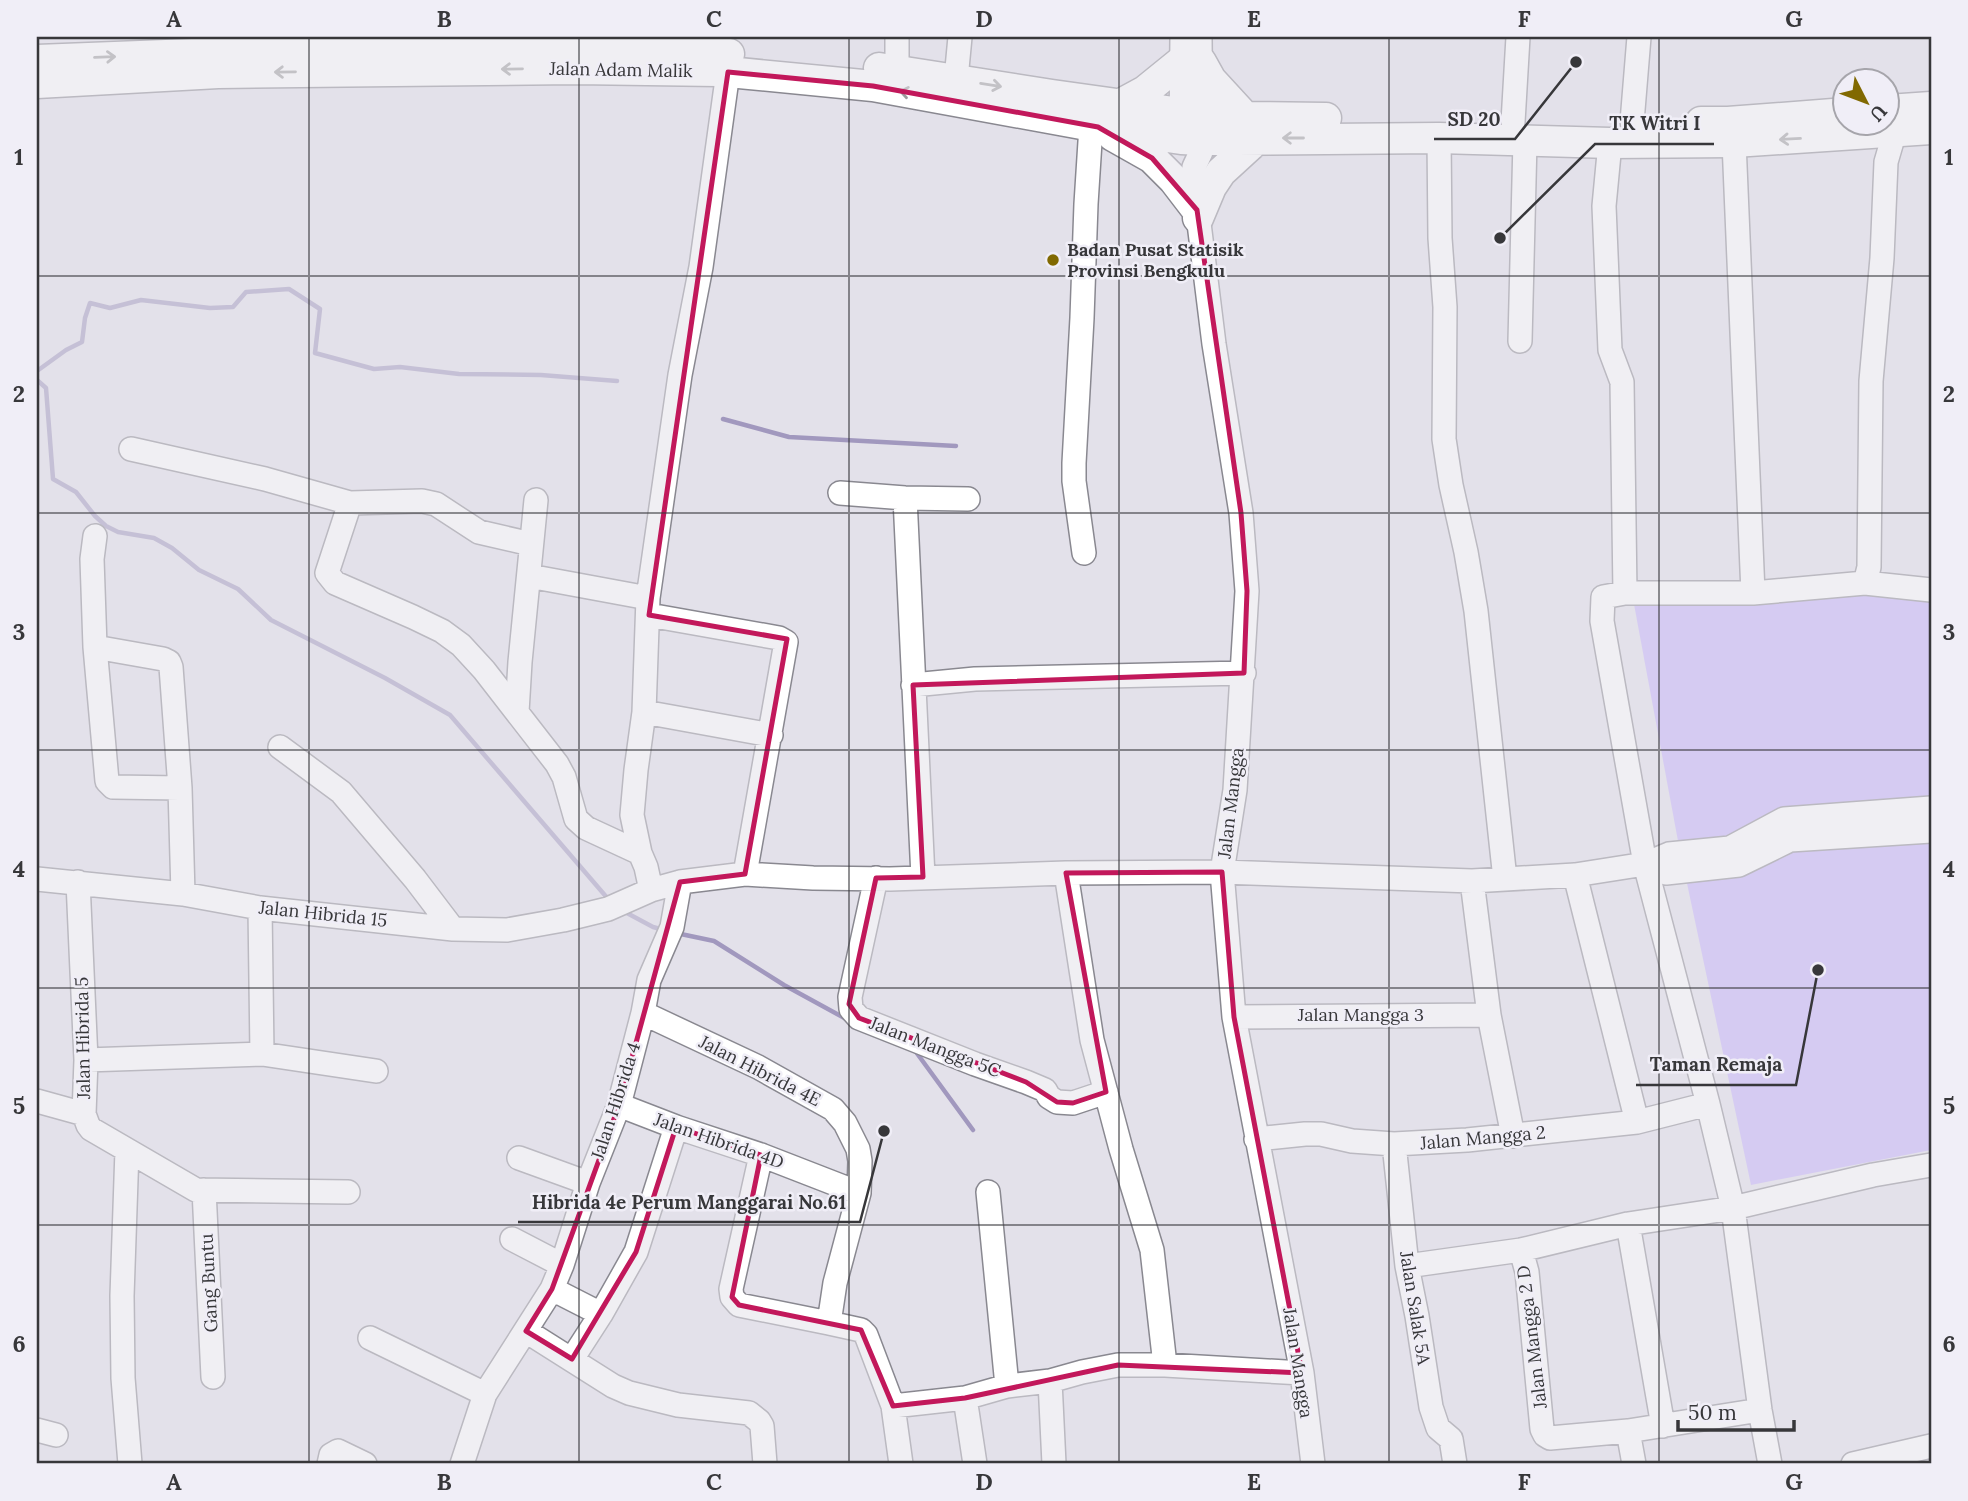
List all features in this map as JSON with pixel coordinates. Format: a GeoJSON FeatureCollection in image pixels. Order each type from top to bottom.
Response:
{"type":"FeatureCollection","features":[{"type":"Feature","properties":{"kind":"main road","name":"Jalan Adam Malik"},"geometry":{"type":"LineString","coordinates":[[37,83],[218,73],[609,42],[897,70],[1121,104],[1191,135]]}},
{"type":"Feature","properties":{"kind":"main road"},"geometry":{"type":"LineString","coordinates":[[1121,104],[1144,91],[1191,49],[1211,80],[1251,128],[1439,138],[1632,122],[1832,122]]}},
{"type":"Feature","properties":{"kind":"main road","name":"Jalan Adam Malik"},"geometry":{"type":"LineString","coordinates":[[37,60],[420,57],[576,69],[728,72],[873,86],[1095,127],[1191,135]]}},
{"type":"Feature","properties":{"kind":"main road"},"geometry":{"type":"LineString","coordinates":[[1902,116],[1931,107]]}},
{"type":"Feature","properties":{"kind":"main road"},"geometry":{"type":"LineString","coordinates":[[1902,122],[1931,129]]}},
{"type":"Feature","properties":{"kind":"main road"},"geometry":{"type":"LineString","coordinates":[[1191,135],[1251,128],[1519,132],[1610,143],[1734,142],[1832,123]]}},
{"type":"Feature","properties":{"kind":"main road"},"geometry":{"type":"LineString","coordinates":[[1095,127],[1152,158],[1174,180],[1198,214],[1211,187],[1251,128]]}},
{"type":"Feature","properties":{"kind":"street"},"geometry":{"type":"LineString","coordinates":[[897,37],[897,70]]}},
{"type":"Feature","properties":{"kind":"street"},"geometry":{"type":"LineString","coordinates":[[956,79],[960,37]]}},
{"type":"Feature","properties":{"kind":"street"},"geometry":{"type":"LineString","coordinates":[[1518,37],[1520,341]]}},
{"type":"Feature","properties":{"kind":"street"},"geometry":{"type":"LineString","coordinates":[[1632,122],[1639,37]]}},
{"type":"Feature","properties":{"kind":"street","name":"Jalan Mangga"},"geometry":{"type":"LineString","coordinates":[[1191,49],[1191,135],[1198,214],[1214,344],[1241,513],[1247,591],[1235,790],[1222,872],[1234,1017],[1302,1373],[1313,1464]]}},
{"type":"Feature","properties":{"kind":"street"},"geometry":{"type":"LineString","coordinates":[[651,890],[632,815],[644,712],[649,607],[680,375],[701,267],[728,72]]}},
{"type":"Feature","properties":{"kind":"street"},"geometry":{"type":"LineString","coordinates":[[1084,553],[1074,463],[1086,204],[1095,127]]}},
{"type":"Feature","properties":{"kind":"street"},"geometry":{"type":"LineString","coordinates":[[1866,583],[1869,567],[1871,381],[1889,136]]}},
{"type":"Feature","properties":{"kind":"street"},"geometry":{"type":"LineString","coordinates":[[1439,138],[1440,238],[1445,307],[1444,439],[1476,611],[1505,879]]}},
{"type":"Feature","properties":{"kind":"street"},"geometry":{"type":"LineString","coordinates":[[1734,142],[1752,593]]}},
{"type":"Feature","properties":{"kind":"street"},"geometry":{"type":"LineString","coordinates":[[1610,143],[1605,206],[1610,350],[1622,382],[1625,593]]}},
{"type":"Feature","properties":{"kind":"street"},"geometry":{"type":"LineString","coordinates":[[131,449],[265,479],[350,503],[422,501],[436,504],[479,532],[531,544]]}},
{"type":"Feature","properties":{"kind":"street"},"geometry":{"type":"LineString","coordinates":[[840,493],[968,499]]}},
{"type":"Feature","properties":{"kind":"street"},"geometry":{"type":"LineString","coordinates":[[905,498],[923,877]]}},
{"type":"Feature","properties":{"kind":"street"},"geometry":{"type":"LineString","coordinates":[[517,712],[536,500]]}},
{"type":"Feature","properties":{"kind":"street"},"geometry":{"type":"LineString","coordinates":[[350,503],[327,573],[329,577],[335,583],[442,631],[461,645],[557,764],[564,776],[576,819],[586,828],[640,853]]}},
{"type":"Feature","properties":{"kind":"street"},"geometry":{"type":"LineString","coordinates":[[95,536],[92,559],[95,647],[107,782],[113,787],[180,788]]}},
{"type":"Feature","properties":{"kind":"street"},"geometry":{"type":"LineString","coordinates":[[529,576],[785,640],[745,874]]}},
{"type":"Feature","properties":{"kind":"street"},"geometry":{"type":"LineString","coordinates":[[1770,1464],[1760,1410],[1733,1208],[1645,864],[1602,621],[1604,597],[1625,593],[1752,593],[1866,583],[1931,590]]}},
{"type":"Feature","properties":{"kind":"street"},"geometry":{"type":"LineString","coordinates":[[95,647],[163,659],[172,667],[180,788],[183,894]]}},
{"type":"Feature","properties":{"kind":"street"},"geometry":{"type":"LineString","coordinates":[[913,685],[988,679],[1244,673]]}},
{"type":"Feature","properties":{"kind":"street"},"geometry":{"type":"LineString","coordinates":[[644,712],[771,734]]}},
{"type":"Feature","properties":{"kind":"street"},"geometry":{"type":"LineString","coordinates":[[280,747],[341,792],[415,879],[453,929]]}},
{"type":"Feature","properties":{"kind":"street"},"geometry":{"type":"LineString","coordinates":[[1645,864],[1669,854],[1730,848],[1784,819],[1931,808]]}},
{"type":"Feature","properties":{"kind":"street"},"geometry":{"type":"LineString","coordinates":[[1645,864],[1666,873],[1740,865],[1790,840],[1931,831]]}},
{"type":"Feature","properties":{"kind":"street","name":"Jalan Hibrida 15"},"geometry":{"type":"LineString","coordinates":[[37,879],[183,894],[261,908],[453,929],[507,930],[563,920],[613,907],[651,890],[680,882],[745,874],[801,878],[876,878],[1222,872],[1472,881],[1575,875],[1645,864]]}},
{"type":"Feature","properties":{"kind":"street"},"geometry":{"type":"LineString","coordinates":[[1066,873],[1090,1027],[1121,1149],[1152,1250],[1165,1364]]}},
{"type":"Feature","properties":{"kind":"street"},"geometry":{"type":"LineString","coordinates":[[1575,875],[1637,1122]]}},
{"type":"Feature","properties":{"kind":"street","name":"Jalan Mangga 5C"},"geometry":{"type":"LineString","coordinates":[[876,878],[849,1004],[859,1018],[1045,1090],[1049,1097],[1057,1102],[1073,1103],[1106,1091]]}},
{"type":"Feature","properties":{"kind":"street"},"geometry":{"type":"LineString","coordinates":[[1472,881],[1489,1015],[1513,1136]]}},
{"type":"Feature","properties":{"kind":"street","name":"Jalan Hibrida 5"},"geometry":{"type":"LineString","coordinates":[[78,882],[86,1060],[84,1114],[88,1125],[190,1188],[348,1192]]}},
{"type":"Feature","properties":{"kind":"street","name":"Jalan Hibrida 4"},"geometry":{"type":"LineString","coordinates":[[462,1464],[485,1395],[552,1289],[562,1265],[619,1105],[649,980],[670,933],[680,882]]}},
{"type":"Feature","properties":{"kind":"street"},"geometry":{"type":"LineString","coordinates":[[261,908],[262,1054]]}},
{"type":"Feature","properties":{"kind":"street","name":"Jalan Hibrida 4E"},"geometry":{"type":"LineString","coordinates":[[643,1013],[758,1067],[834,1110],[845,1123],[858,1149],[859,1193],[835,1283],[829,1323]]}},
{"type":"Feature","properties":{"kind":"street","name":"Jalan Mangga 3"},"geometry":{"type":"LineString","coordinates":[[1234,1017],[1489,1015]]}},
{"type":"Feature","properties":{"kind":"street"},"geometry":{"type":"LineString","coordinates":[[86,1060],[262,1054],[376,1071]]}},
{"type":"Feature","properties":{"kind":"street"},"geometry":{"type":"LineString","coordinates":[[37,1101],[84,1114]]}},
{"type":"Feature","properties":{"kind":"street","name":"Jalan Mangga 2"},"geometry":{"type":"LineString","coordinates":[[1256,1139],[1321,1134],[1352,1142],[1394,1144],[1513,1136],[1637,1122],[1708,1104]]}},
{"type":"Feature","properties":{"kind":"street","name":"Jalan Hibrida 4D"},"geometry":{"type":"LineString","coordinates":[[619,1105],[859,1193]]}},
{"type":"Feature","properties":{"kind":"street"},"geometry":{"type":"LineString","coordinates":[[572,1359],[636,1252],[676,1127]]}},
{"type":"Feature","properties":{"kind":"street","name":"Jalan Salak 5A"},"geometry":{"type":"LineString","coordinates":[[1394,1144],[1407,1266],[1431,1407],[1438,1428],[1451,1439],[1455,1464]]}},
{"type":"Feature","properties":{"kind":"street"},"geometry":{"type":"LineString","coordinates":[[127,1150],[122,1378],[130,1464]]}},
{"type":"Feature","properties":{"kind":"street"},"geometry":{"type":"LineString","coordinates":[[761,1155],[731,1289],[733,1297],[739,1305],[861,1330],[866,1335],[893,1406],[901,1464]]}},
{"type":"Feature","properties":{"kind":"street"},"geometry":{"type":"LineString","coordinates":[[519,1158],[589,1183]]}},
{"type":"Feature","properties":{"kind":"street"},"geometry":{"type":"LineString","coordinates":[[1407,1266],[1521,1250],[1628,1224],[1733,1208],[1873,1175],[1931,1165]]}},
{"type":"Feature","properties":{"kind":"street","name":"Gang Buntu"},"geometry":{"type":"LineString","coordinates":[[204,1190],[213,1377]]}},
{"type":"Feature","properties":{"kind":"street"},"geometry":{"type":"LineString","coordinates":[[988,1192],[1007,1386]]}},
{"type":"Feature","properties":{"kind":"street"},"geometry":{"type":"LineString","coordinates":[[1628,1224],[1663,1426]]}},
{"type":"Feature","properties":{"kind":"street"},"geometry":{"type":"LineString","coordinates":[[512,1239],[562,1265]]}},
{"type":"Feature","properties":{"kind":"street","name":"Jalan Mangga 2 D"},"geometry":{"type":"LineString","coordinates":[[1521,1250],[1527,1272],[1542,1429],[1545,1435],[1550,1438],[1628,1431]]}},
{"type":"Feature","properties":{"kind":"street"},"geometry":{"type":"LineString","coordinates":[[552,1289],[601,1314]]}},
{"type":"Feature","properties":{"kind":"street"},"geometry":{"type":"LineString","coordinates":[[526,1331],[612,1386],[629,1393],[678,1405],[749,1413],[759,1420],[762,1426],[765,1464]]}},
{"type":"Feature","properties":{"kind":"street"},"geometry":{"type":"LineString","coordinates":[[370,1338],[485,1395]]}},
{"type":"Feature","properties":{"kind":"street"},"geometry":{"type":"LineString","coordinates":[[893,1406],[965,1398],[1007,1386],[1050,1381],[1118,1365],[1165,1364],[1302,1373]]}},
{"type":"Feature","properties":{"kind":"street"},"geometry":{"type":"LineString","coordinates":[[1050,1381],[1054,1464]]}},
{"type":"Feature","properties":{"kind":"street"},"geometry":{"type":"LineString","coordinates":[[965,1398],[975,1464]]}},
{"type":"Feature","properties":{"kind":"street"},"geometry":{"type":"LineString","coordinates":[[1634,1464],[1628,1431],[1760,1410]]}},
{"type":"Feature","properties":{"kind":"street"},"geometry":{"type":"LineString","coordinates":[[1853,1464],[1888,1461],[1931,1446]]}},
{"type":"Feature","properties":{"kind":"street"},"geometry":{"type":"LineString","coordinates":[[328,1464],[331,1455],[338,1451],[365,1464]]}},
{"type":"Feature","properties":{"kind":"highlighted area"},"geometry":{"type":"Polygon","coordinates":[[[728,72],[873,86],[1098,127],[1152,158],[1197,210],[1241,513],[1247,591],[1244,673],[913,685],[923,877],[876,878],[849,1004],[859,1018],[1026,1082],[1057,1102],[1073,1103],[1106,1092],[1066,873],[1222,872],[1234,1017],[1302,1373],[1118,1365],[965,1398],[893,1406],[861,1330],[739,1305],[732,1297],[761,1155],[676,1127],[636,1252],[572,1359],[526,1331],[552,1289],[619,1105],[680,882],[745,874],[787,639],[649,615],[728,72]]]}},
{"type":"Feature","properties":{"kind":"shaded area"},"geometry":{"type":"Polygon","coordinates":[[[1931,589],[1931,1150],[1751,1185],[1678,841],[1633,599],[1931,589]]]}},
{"type":"Feature","properties":{"kind":"waterway"},"geometry":{"type":"LineString","coordinates":[[37,371],[82,342],[90,303],[110,308],[141,300],[210,308],[233,307],[246,292],[289,289],[320,309],[315,353],[374,369],[400,367],[459,374],[541,375],[617,381]]}},
{"type":"Feature","properties":{"kind":"waterway"},"geometry":{"type":"LineString","coordinates":[[37,380],[46,388],[53,479],[76,492],[106,526],[118,532],[154,538],[172,548],[199,570],[238,589],[271,620],[385,678],[450,715],[609,900]]}},
{"type":"Feature","properties":{"kind":"waterway"},"geometry":{"type":"LineString","coordinates":[[723,419],[789,437],[956,446]]}},
{"type":"Feature","properties":{"kind":"waterway"},"geometry":{"type":"LineString","coordinates":[[625,912],[664,930]]}},
{"type":"Feature","properties":{"kind":"waterway"},"geometry":{"type":"LineString","coordinates":[[676,933],[714,941],[784,985],[848,1020]]}},
{"type":"Feature","properties":{"kind":"waterway"},"geometry":{"type":"LineString","coordinates":[[916,1052],[973,1130]]}},
{"type":"Feature","properties":{"kind":"place","name":"SD 20"},"geometry":{"type":"Point","coordinates":[1576,62]}},
{"type":"Feature","properties":{"kind":"place","name":"TK Witri I"},"geometry":{"type":"Point","coordinates":[1500,238]}},
{"type":"Feature","properties":{"kind":"place","name":"Badan Pusat Statisik Provinsi Bengkulu"},"geometry":{"type":"Point","coordinates":[1053,260]}},
{"type":"Feature","properties":{"kind":"place","name":"Taman Remaja"},"geometry":{"type":"Point","coordinates":[1818,970]}},
{"type":"Feature","properties":{"kind":"place","name":"Hibrida 4e Perum Manggarai No.61"},"geometry":{"type":"Point","coordinates":[884,1131]}}]}
